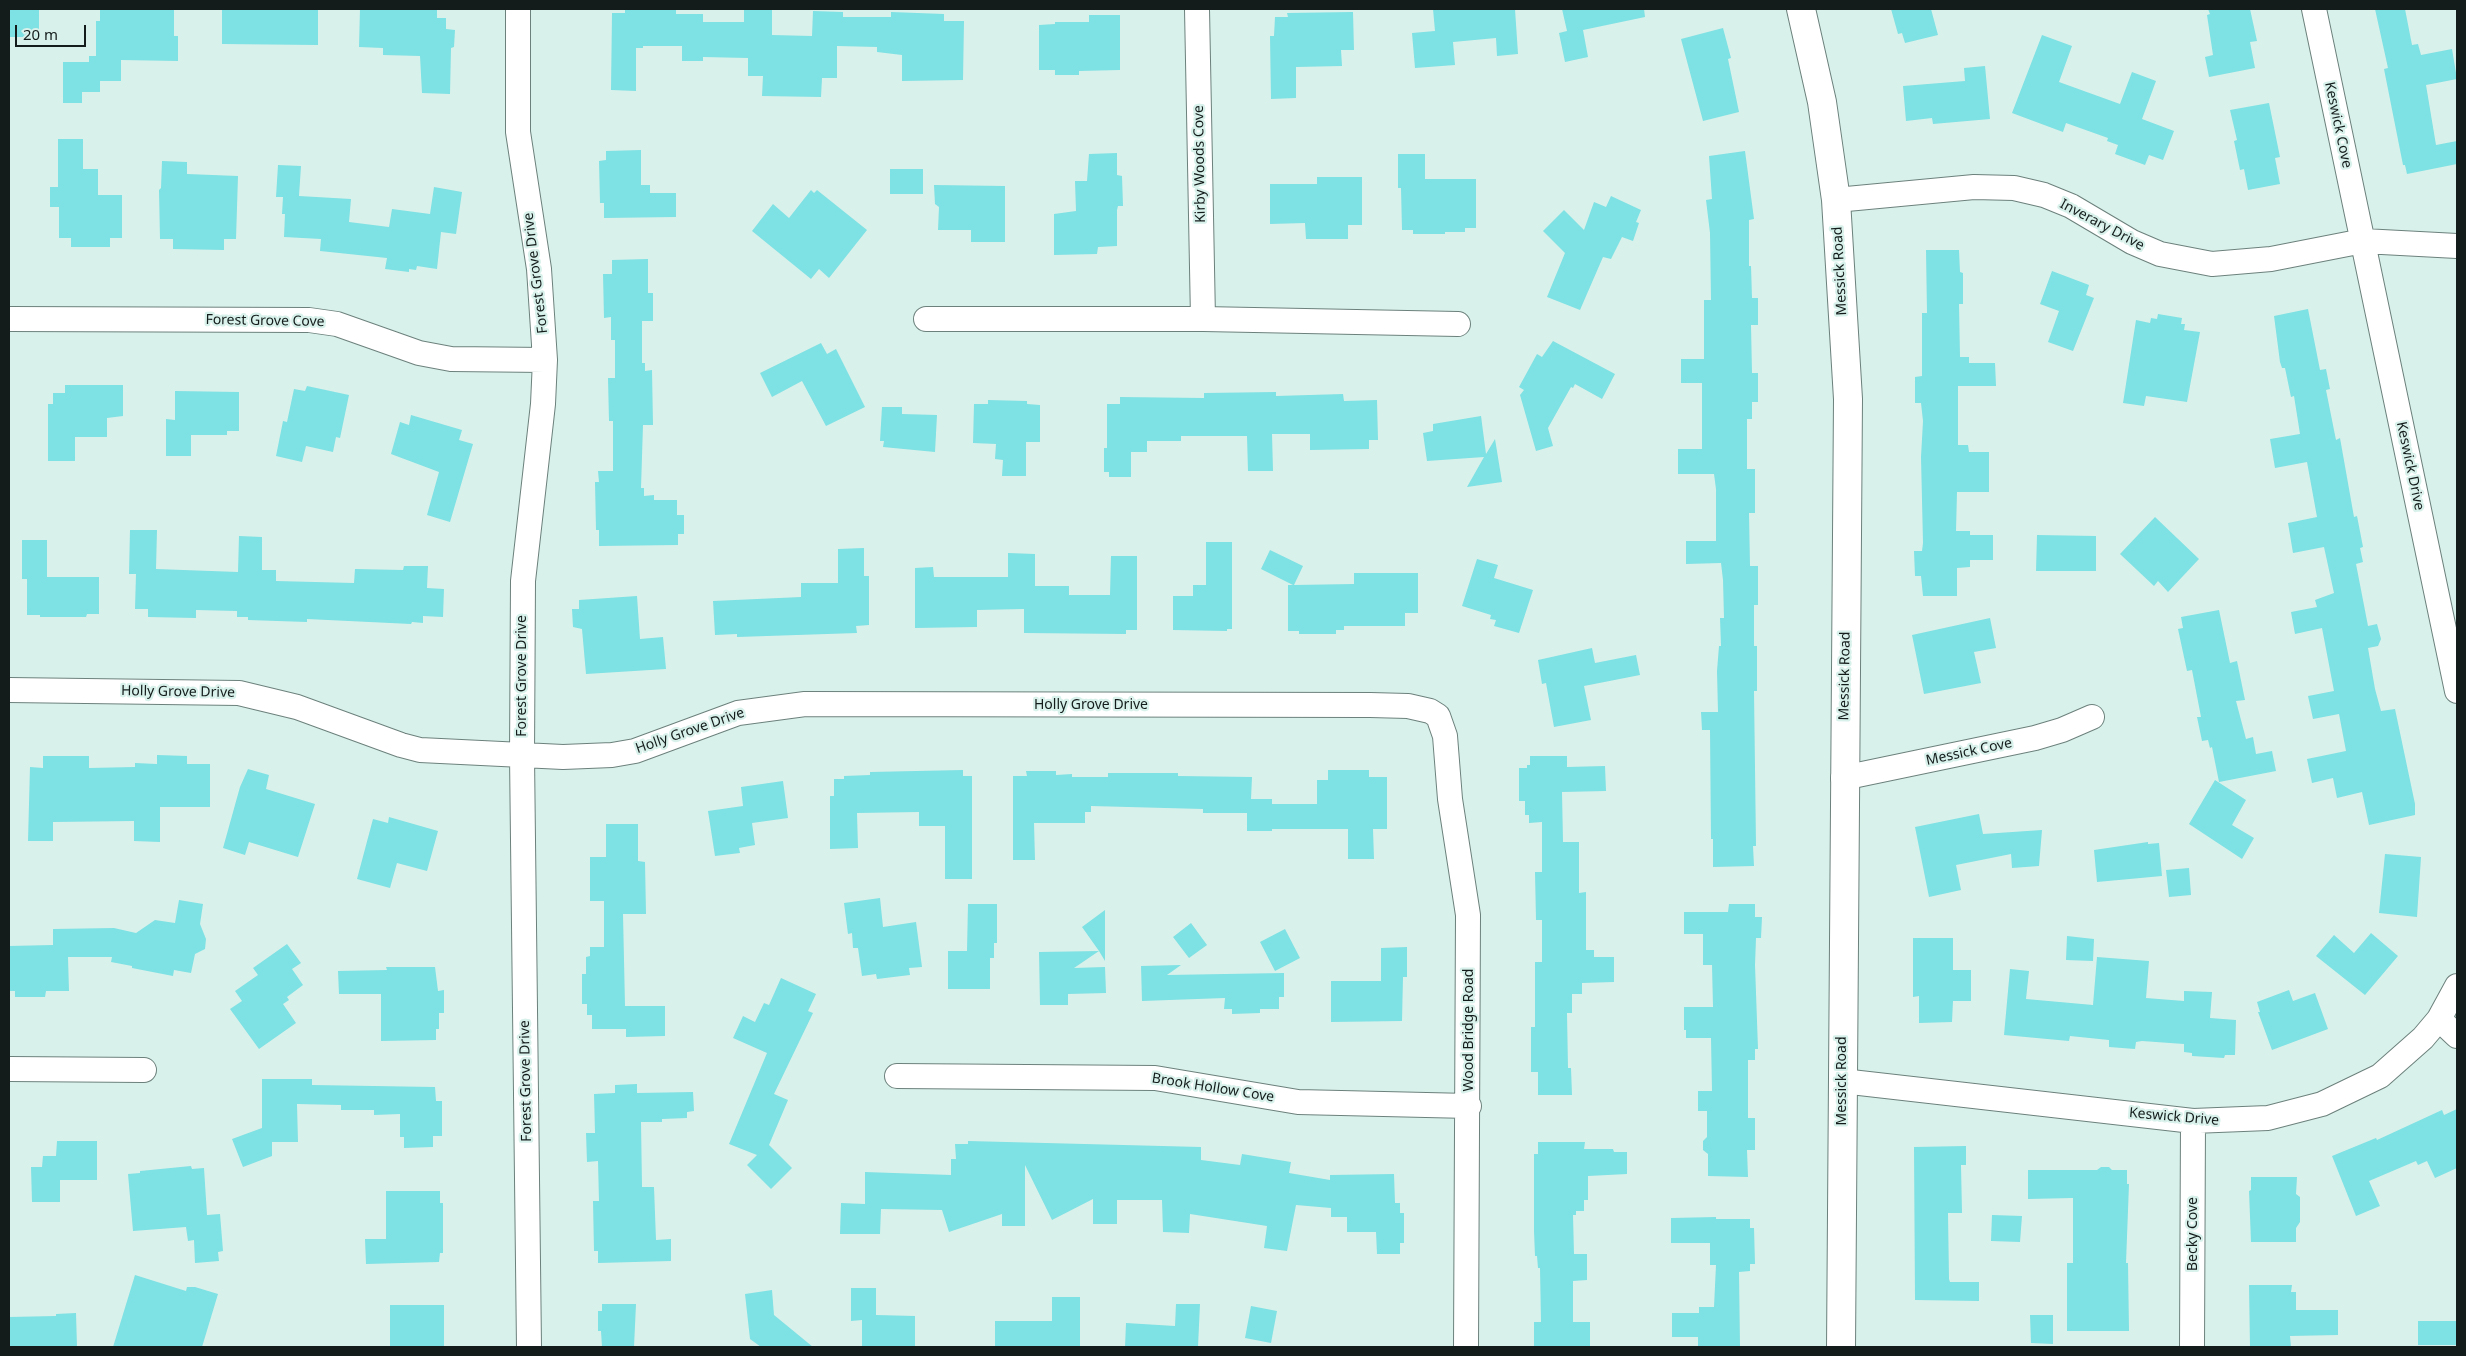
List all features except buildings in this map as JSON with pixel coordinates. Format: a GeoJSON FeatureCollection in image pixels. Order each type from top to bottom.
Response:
{"type":"FeatureCollection","features":[{"type":"Feature","properties":{"kind":"street","name":"Forest Grove Drive"},"geometry":{"type":"LineString","coordinates":[[518,9],[518,132],[539,269],[544,360],[543,404],[523,581],[522,756],[529,1347]]}},
{"type":"Feature","properties":{"kind":"street","name":"Kirby Woods Cove"},"geometry":{"type":"LineString","coordinates":[[1197,9],[1203,319]]}},
{"type":"Feature","properties":{"kind":"street","name":"Messick Road"},"geometry":{"type":"LineString","coordinates":[[1801,9],[1822,102],[1836,200],[1848,399],[1843,778],[1840,1347]]}},
{"type":"Feature","properties":{"kind":"street","name":"Keswick Cove"},"geometry":{"type":"LineString","coordinates":[[2314,9],[2363,241]]}},
{"type":"Feature","properties":{"kind":"street","name":"Inverary Drive"},"geometry":{"type":"LineString","coordinates":[[1836,200],[1974,187],[2014,188],[2044,195],[2071,206],[2132,242],[2160,254],[2212,264],[2270,259],[2363,241],[2457,246]]}},
{"type":"Feature","properties":{"kind":"street","name":"Keswick Drive"},"geometry":{"type":"LineString","coordinates":[[2363,241],[2457,691]]}},
{"type":"Feature","properties":{"kind":"street","name":"Forest Grove Cove"},"geometry":{"type":"LineString","coordinates":[[9,319],[309,320],[337,324],[412,350],[451,359],[544,360]]}},
{"type":"Feature","properties":{"kind":"street"},"geometry":{"type":"LineString","coordinates":[[926,319],[1203,319],[1458,324]]}},
{"type":"Feature","properties":{"kind":"street","name":"Holly Grove Drive"},"geometry":{"type":"LineString","coordinates":[[9,690],[239,693],[297,707],[401,745],[442,752],[522,756],[588,757],[627,752],[658,744],[738,713],[805,704],[1408,706],[1430,711],[1438,716]]}},
{"type":"Feature","properties":{"kind":"street","name":"Wood Bridge Road"},"geometry":{"type":"LineString","coordinates":[[1438,716],[1445,736],[1450,799],[1468,915],[1466,1347]]}},
{"type":"Feature","properties":{"kind":"street","name":"Messick Cove"},"geometry":{"type":"LineString","coordinates":[[1843,778],[2035,738],[2062,730],[2092,716]]}},
{"type":"Feature","properties":{"kind":"street","name":"Keswick Drive"},"geometry":{"type":"LineString","coordinates":[[1842,1081],[2193,1121],[2268,1118],[2322,1104],[2380,1076],[2405,1056],[2439,1019],[2457,986]]}},
{"type":"Feature","properties":{"kind":"street"},"geometry":{"type":"LineString","coordinates":[[2439,1019],[2457,1036]]}},
{"type":"Feature","properties":{"kind":"street"},"geometry":{"type":"LineString","coordinates":[[9,1069],[144,1070]]}},
{"type":"Feature","properties":{"kind":"street","name":"Brook Hollow Cove"},"geometry":{"type":"LineString","coordinates":[[897,1076],[1155,1078],[1308,1102],[1468,1106]]}},
{"type":"Feature","properties":{"kind":"street","name":"Becky Cove"},"geometry":{"type":"LineString","coordinates":[[2192,1347],[2193,1121]]}}]}
